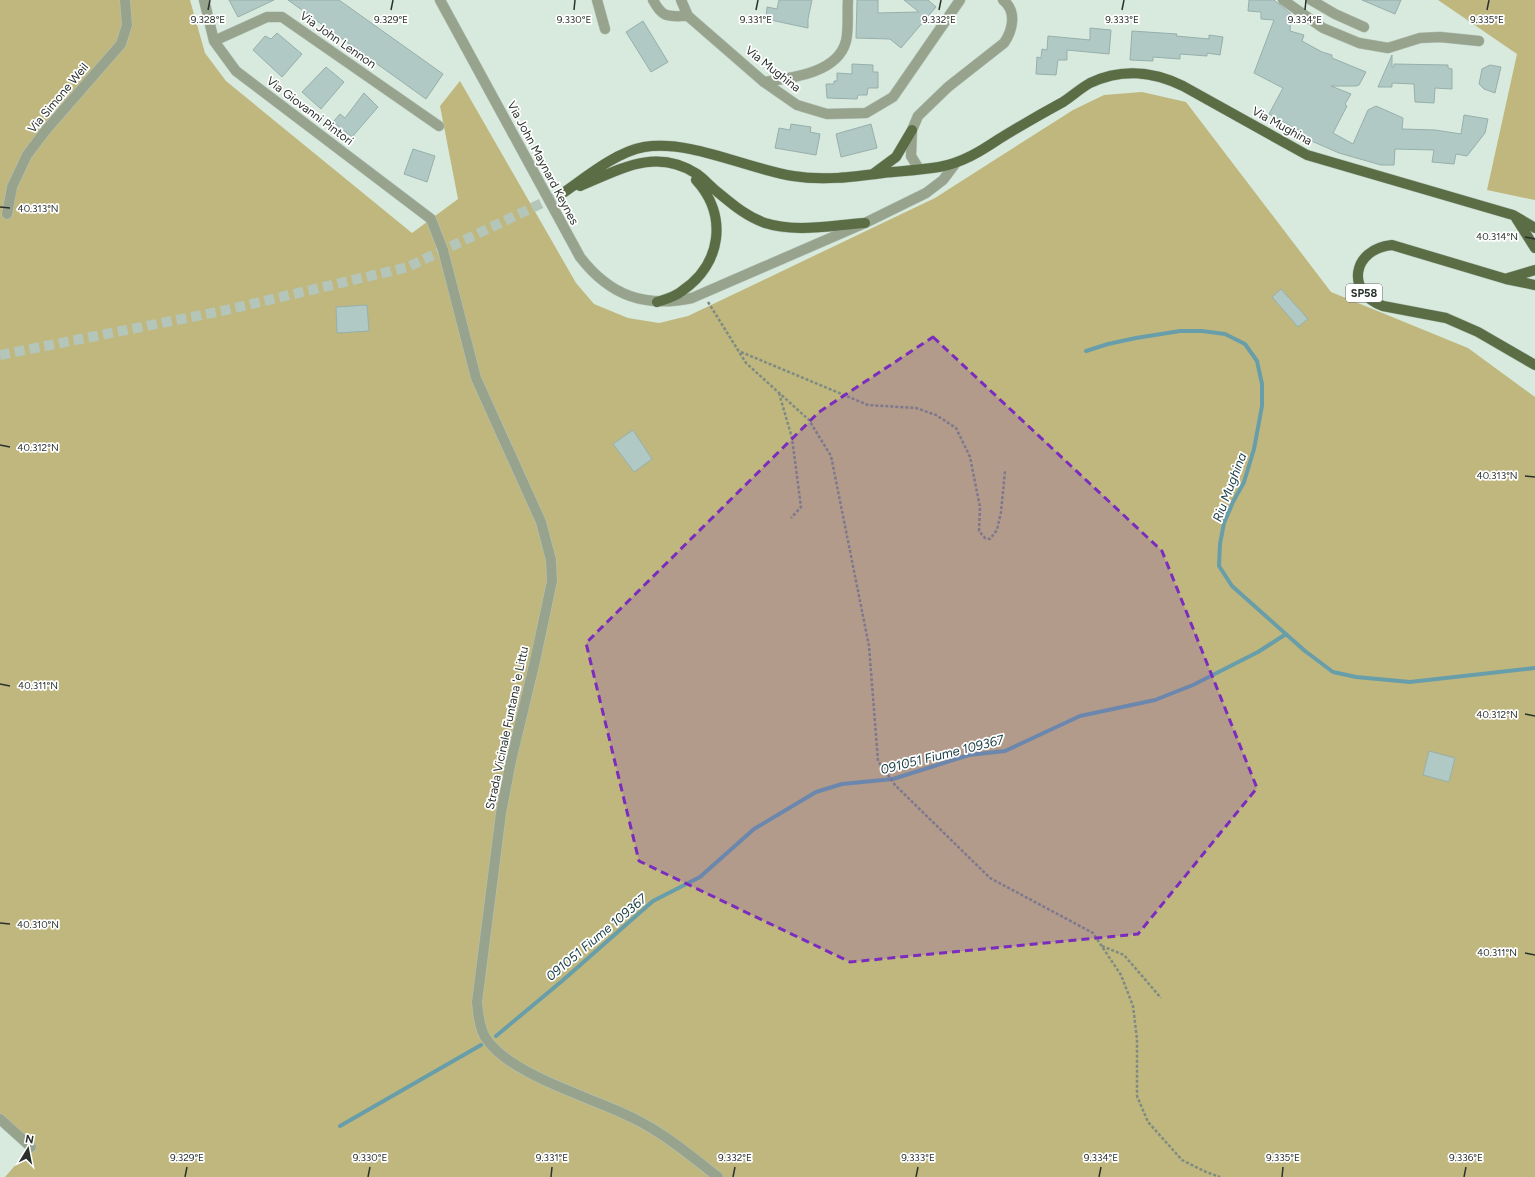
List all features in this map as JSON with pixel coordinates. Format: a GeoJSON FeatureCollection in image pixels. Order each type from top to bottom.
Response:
{"type":"FeatureCollection","features":[{"type":"Feature","properties":{"kind":"main road","name":"Via Mughina"},"geometry":{"type":"LineString","coordinates":[[665,161],[641,162],[619,169],[563,193],[621,155],[643,147],[666,145],[693,150],[792,176],[818,179],[955,164],[982,150],[1090,84],[1116,74],[1132,73],[1166,78],[1307,155],[1514,215],[1535,228]]}},
{"type":"Feature","properties":{"kind":"main road"},"geometry":{"type":"LineString","coordinates":[[872,174],[896,157],[912,130]]}},
{"type":"Feature","properties":{"kind":"main road"},"geometry":{"type":"LineString","coordinates":[[657,302],[677,295],[691,284],[712,256],[717,233],[714,209],[704,188],[686,172],[665,161]]}},
{"type":"Feature","properties":{"kind":"main road"},"geometry":{"type":"LineString","coordinates":[[665,161],[683,167],[697,174],[747,215],[766,223],[789,227],[810,228],[865,223]]}},
{"type":"Feature","properties":{"kind":"main road"},"geometry":{"type":"LineString","coordinates":[[1514,215],[1535,248]]}},
{"type":"Feature","properties":{"kind":"main road","name":"SP58"},"geometry":{"type":"LineString","coordinates":[[1506,279],[1392,245],[1382,246],[1372,250],[1362,262],[1358,276],[1360,287],[1365,296],[1373,303],[1446,318],[1478,332],[1535,365]]}},
{"type":"Feature","properties":{"kind":"main road"},"geometry":{"type":"LineString","coordinates":[[1506,279],[1535,270]]}},
{"type":"Feature","properties":{"kind":"main road"},"geometry":{"type":"LineString","coordinates":[[1506,279],[1535,285]]}},
{"type":"Feature","properties":{"kind":"street","name":"Via Simone Weil"},"geometry":{"type":"LineString","coordinates":[[7,214],[12,188],[27,156],[46,130],[121,44],[127,25],[125,0]]}},
{"type":"Feature","properties":{"kind":"street","name":"Via Giovanni Pintori"},"geometry":{"type":"LineString","coordinates":[[204,0],[214,42],[236,71],[431,219]]}},
{"type":"Feature","properties":{"kind":"street","name":"Via John Maynard Keynes"},"geometry":{"type":"LineString","coordinates":[[440,0],[580,258],[598,277],[618,292],[633,298],[657,302],[675,302],[692,298],[865,223],[926,193],[943,180],[955,164]]}},
{"type":"Feature","properties":{"kind":"street"},"geometry":{"type":"LineString","coordinates":[[597,0],[605,29]]}},
{"type":"Feature","properties":{"kind":"street"},"geometry":{"type":"LineString","coordinates":[[653,0],[659,11],[668,16],[688,16]]}},
{"type":"Feature","properties":{"kind":"street","name":"Via Mughina"},"geometry":{"type":"LineString","coordinates":[[681,0],[688,16],[764,82],[798,105],[827,114],[866,113],[893,97],[960,0]]}},
{"type":"Feature","properties":{"kind":"street"},"geometry":{"type":"LineString","coordinates":[[764,82],[792,78],[816,72],[834,61],[843,49],[846,40],[848,0]]}},
{"type":"Feature","properties":{"kind":"street"},"geometry":{"type":"LineString","coordinates":[[919,169],[910,156],[912,130],[918,116],[948,87],[1004,43],[1012,28],[1013,18],[1010,10],[1003,0]]}},
{"type":"Feature","properties":{"kind":"street"},"geometry":{"type":"LineString","coordinates":[[1283,0],[1323,28],[1359,43],[1388,48],[1420,38],[1440,37],[1479,41]]}},
{"type":"Feature","properties":{"kind":"street"},"geometry":{"type":"LineString","coordinates":[[1311,0],[1335,14],[1364,27]]}},
{"type":"Feature","properties":{"kind":"street","name":"Via John Lennon"},"geometry":{"type":"LineString","coordinates":[[214,42],[267,17],[282,17],[439,126]]}},
{"type":"Feature","properties":{"kind":"street","name":"Strada Vicinale Funtana 'e Littu"},"geometry":{"type":"LineString","coordinates":[[431,219],[443,250],[476,378],[541,522],[551,560],[552,581],[511,761],[501,813],[477,1002],[479,1020],[485,1036],[498,1052],[528,1073],[634,1118],[674,1142],[718,1177]]}},
{"type":"Feature","properties":{"kind":"street"},"geometry":{"type":"LineString","coordinates":[[0,1119],[31,1148]]}},
{"type":"Feature","properties":{"kind":"path"},"geometry":{"type":"LineString","coordinates":[[702,293],[741,352],[746,363],[809,420],[831,456],[869,646],[878,761],[894,785],[990,878],[1093,934],[1122,975],[1133,1006],[1138,1039],[1137,1096],[1148,1122],[1182,1160],[1220,1177]]}},
{"type":"Feature","properties":{"kind":"path"},"geometry":{"type":"LineString","coordinates":[[741,352],[868,405],[916,408],[936,415],[956,428],[970,457],[980,507],[979,531],[985,538],[990,539],[997,530],[1001,512],[1005,471]]}},
{"type":"Feature","properties":{"kind":"path"},"geometry":{"type":"LineString","coordinates":[[779,393],[792,438],[801,507],[791,518]]}},
{"type":"Feature","properties":{"kind":"path"},"geometry":{"type":"LineString","coordinates":[[1102,946],[1124,955],[1161,998]]}},
{"type":"Feature","properties":{"kind":"highlighted area"},"geometry":{"type":"Polygon","coordinates":[[[933,337],[1162,551],[1257,788],[1138,934],[850,962],[639,861],[586,643],[819,412],[933,337]]]}},
{"type":"Feature","properties":{"kind":"shaded area"},"geometry":{"type":"Polygon","coordinates":[[[0,0],[190,0],[205,53],[226,81],[412,233],[458,199],[440,106],[460,81],[576,283],[594,304],[628,318],[659,323],[688,316],[935,198],[1073,110],[1104,95],[1142,92],[1186,102],[1331,292],[1468,348],[1535,397],[1535,1177],[5,1177],[31,1147],[0,1120],[0,0]]]}},
{"type":"Feature","properties":{"kind":"shaded area"},"geometry":{"type":"Polygon","coordinates":[[[1438,0],[1535,0],[1535,200],[1487,190],[1517,54],[1438,0]]]}},
{"type":"Feature","properties":{"kind":"building"},"geometry":{"type":"Polygon","coordinates":[[[229,0],[274,0],[238,17],[229,0]]]}},
{"type":"Feature","properties":{"kind":"building"},"geometry":{"type":"Polygon","coordinates":[[[288,0],[339,0],[443,74],[426,99],[288,0]]]}},
{"type":"Feature","properties":{"kind":"building"},"geometry":{"type":"Polygon","coordinates":[[[779,0],[812,0],[808,19],[808,28],[766,19],[767,7],[777,9],[779,0]]]}},
{"type":"Feature","properties":{"kind":"building"},"geometry":{"type":"Polygon","coordinates":[[[857,0],[878,0],[878,13],[919,12],[904,0],[928,0],[936,7],[901,48],[890,39],[856,38],[857,0]]]}},
{"type":"Feature","properties":{"kind":"building"},"geometry":{"type":"Polygon","coordinates":[[[1249,0],[1274,0],[1291,14],[1290,31],[1304,35],[1302,41],[1322,52],[1332,55],[1332,58],[1366,72],[1359,85],[1331,86],[1351,94],[1345,104],[1347,106],[1333,133],[1353,144],[1368,110],[1376,106],[1403,118],[1402,129],[1435,130],[1461,134],[1464,115],[1488,119],[1485,133],[1467,156],[1456,154],[1454,164],[1432,162],[1434,150],[1395,149],[1394,165],[1381,165],[1339,153],[1307,139],[1300,135],[1302,132],[1269,114],[1283,88],[1254,73],[1274,20],[1261,19],[1261,12],[1248,11],[1249,0]]]}},
{"type":"Feature","properties":{"kind":"building"},"geometry":{"type":"Polygon","coordinates":[[[1362,0],[1401,0],[1395,14],[1362,0]]]}},
{"type":"Feature","properties":{"kind":"building"},"geometry":{"type":"Polygon","coordinates":[[[643,21],[668,62],[651,72],[626,32],[643,21]]]}},
{"type":"Feature","properties":{"kind":"building"},"geometry":{"type":"Polygon","coordinates":[[[1090,28],[1111,30],[1109,54],[1067,50],[1067,60],[1058,60],[1056,75],[1036,74],[1037,57],[1041,58],[1042,49],[1047,50],[1048,36],[1090,40],[1090,28]]]}},
{"type":"Feature","properties":{"kind":"building"},"geometry":{"type":"Polygon","coordinates":[[[1132,31],[1177,34],[1176,36],[1209,39],[1209,35],[1223,37],[1220,55],[1207,53],[1207,56],[1180,54],[1180,59],[1153,57],[1153,61],[1130,60],[1132,31]]]}},
{"type":"Feature","properties":{"kind":"building"},"geometry":{"type":"Polygon","coordinates":[[[277,33],[302,54],[282,77],[253,50],[265,36],[271,39],[277,33]]]}},
{"type":"Feature","properties":{"kind":"building"},"geometry":{"type":"Polygon","coordinates":[[[1392,55],[1392,67],[1394,67],[1394,64],[1448,65],[1448,68],[1452,69],[1452,89],[1435,88],[1434,103],[1415,102],[1414,84],[1392,83],[1392,87],[1378,87],[1392,55]]]}},
{"type":"Feature","properties":{"kind":"building"},"geometry":{"type":"Polygon","coordinates":[[[852,64],[873,65],[873,72],[878,72],[878,88],[868,88],[867,95],[858,95],[857,99],[827,98],[826,84],[834,84],[834,81],[837,81],[837,73],[852,74],[852,64]]]}},
{"type":"Feature","properties":{"kind":"building"},"geometry":{"type":"Polygon","coordinates":[[[1490,65],[1501,67],[1495,93],[1484,89],[1479,84],[1482,69],[1490,65]]]}},
{"type":"Feature","properties":{"kind":"building"},"geometry":{"type":"Polygon","coordinates":[[[326,67],[344,82],[321,109],[302,92],[326,67]]]}},
{"type":"Feature","properties":{"kind":"building"},"geometry":{"type":"Polygon","coordinates":[[[364,93],[378,107],[352,137],[333,122],[340,114],[345,118],[364,93]]]}},
{"type":"Feature","properties":{"kind":"building"},"geometry":{"type":"Polygon","coordinates":[[[791,124],[811,127],[810,132],[820,134],[816,155],[775,148],[779,128],[790,130],[791,124]]]}},
{"type":"Feature","properties":{"kind":"building"},"geometry":{"type":"Polygon","coordinates":[[[871,124],[877,148],[841,157],[836,134],[871,124]]]}},
{"type":"Feature","properties":{"kind":"building"},"geometry":{"type":"Polygon","coordinates":[[[413,149],[435,156],[427,182],[404,174],[413,149]]]}},
{"type":"Feature","properties":{"kind":"building"},"geometry":{"type":"Polygon","coordinates":[[[1281,289],[1308,319],[1298,327],[1272,297],[1281,289]]]}},
{"type":"Feature","properties":{"kind":"building"},"geometry":{"type":"Polygon","coordinates":[[[367,305],[369,331],[337,333],[336,307],[367,305]]]}},
{"type":"Feature","properties":{"kind":"building"},"geometry":{"type":"Polygon","coordinates":[[[633,430],[652,459],[634,472],[613,444],[633,430]]]}},
{"type":"Feature","properties":{"kind":"building"},"geometry":{"type":"Polygon","coordinates":[[[1429,751],[1455,758],[1449,782],[1423,775],[1429,751]]]}},
{"type":"Feature","properties":{"kind":"waterway","name":"Riu Mughina"},"geometry":{"type":"LineString","coordinates":[[1086,351],[1108,344],[1136,338],[1180,331],[1202,331],[1225,334],[1245,344],[1257,361],[1262,384],[1262,406],[1254,449],[1244,482],[1224,523],[1220,544],[1219,566],[1232,586],[1305,651],[1333,672],[1356,677],[1410,682],[1535,668]]}},
{"type":"Feature","properties":{"kind":"waterway","name":"091051 Fiume 109367"},"geometry":{"type":"LineString","coordinates":[[496,1036],[562,981],[653,901],[700,877],[754,829],[816,792],[842,784],[893,779],[969,755],[1005,751],[1080,716],[1155,700],[1193,685],[1258,652],[1286,634]]}},
{"type":"Feature","properties":{"kind":"waterway","name":"091051 Fiume 109367"},"geometry":{"type":"LineString","coordinates":[[340,1126],[481,1045]]}},
{"type":"Feature","properties":{"kind":"tunnel"},"geometry":{"type":"LineString","coordinates":[[0,355],[222,311],[408,267],[563,193]]}}]}
